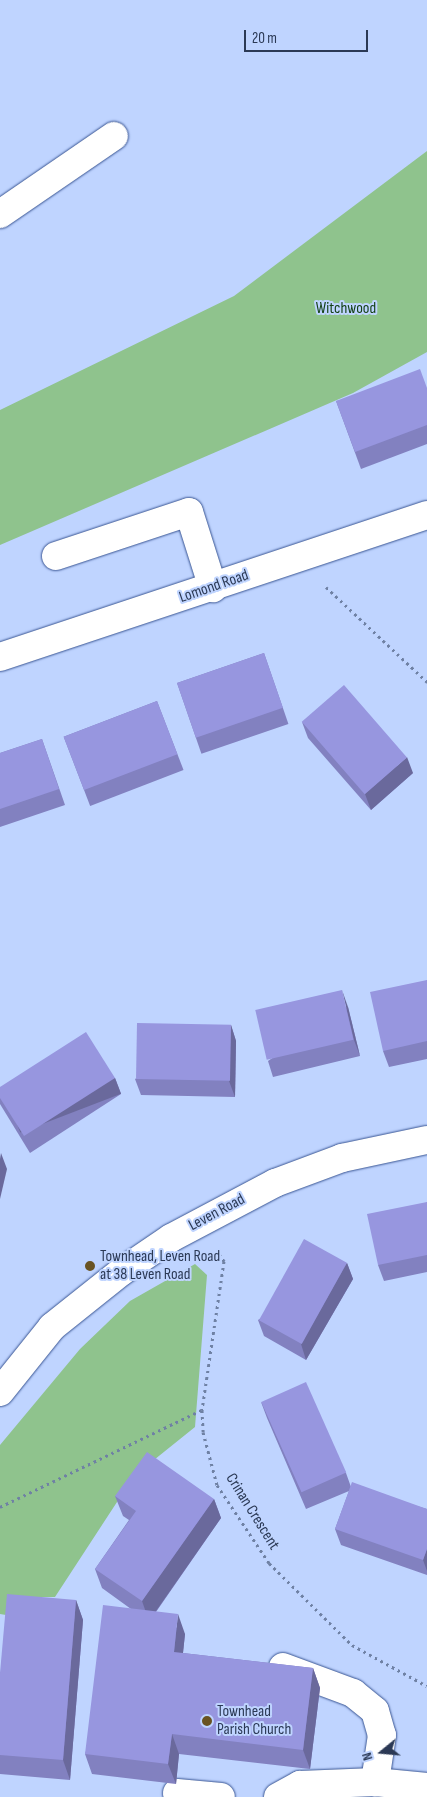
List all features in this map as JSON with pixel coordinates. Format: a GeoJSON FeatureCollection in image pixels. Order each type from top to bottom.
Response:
{"type":"FeatureCollection","features":[{"type":"Feature","properties":{"kind":"street"},"geometry":{"type":"LineString","coordinates":[[0,214],[114,136]]}},
{"type":"Feature","properties":{"kind":"street"},"geometry":{"type":"LineString","coordinates":[[56,556],[189,512],[213,588]]}},
{"type":"Feature","properties":{"kind":"street","name":"Lomond Road"},"geometry":{"type":"LineString","coordinates":[[0,657],[213,588],[295,557],[427,515]]}},
{"type":"Feature","properties":{"kind":"street","name":"Leven Road"},"geometry":{"type":"LineString","coordinates":[[0,1392],[52,1327],[121,1272],[197,1223],[275,1183],[342,1158],[427,1140]]}},
{"type":"Feature","properties":{"kind":"street"},"geometry":{"type":"LineString","coordinates":[[276,1664],[353,1693],[375,1712],[382,1734],[376,1782]]}},
{"type":"Feature","properties":{"kind":"street"},"geometry":{"type":"LineString","coordinates":[[278,1797],[300,1785],[376,1782],[427,1787]]}},
{"type":"Feature","properties":{"kind":"street"},"geometry":{"type":"LineString","coordinates":[[177,1794],[221,1797]]}},
{"type":"Feature","properties":{"kind":"path"},"geometry":{"type":"LineString","coordinates":[[295,557],[427,682]]}},
{"type":"Feature","properties":{"kind":"path","name":"Crinan Crescent"},"geometry":{"type":"LineString","coordinates":[[197,1223],[224,1261],[202,1410],[203,1432],[217,1485],[270,1564],[352,1645],[427,1686]]}},
{"type":"Feature","properties":{"kind":"path"},"geometry":{"type":"LineString","coordinates":[[0,1507],[202,1410]]}},
{"type":"Feature","properties":{"kind":"green space","name":"Witchwood"},"geometry":{"type":"Polygon","coordinates":[[[427,151],[427,352],[353,393],[0,545],[0,410],[234,296],[427,151]]]}},
{"type":"Feature","properties":{"kind":"green space"},"geometry":{"type":"Polygon","coordinates":[[[195,1264],[207,1275],[195,1427],[134,1476],[55,1597],[11,1597],[6,1615],[0,1614],[0,1445],[80,1349],[130,1301],[195,1264]]]}},
{"type":"Feature","properties":{"kind":"building"},"geometry":{"type":"Polygon","coordinates":[[[420,369],[427,388],[427,425],[355,452],[336,401],[420,369]]]}},
{"type":"Feature","properties":{"kind":"building"},"geometry":{"type":"Polygon","coordinates":[[[264,653],[283,708],[196,738],[177,683],[264,653]]]}},
{"type":"Feature","properties":{"kind":"building"},"geometry":{"type":"Polygon","coordinates":[[[344,685],[407,757],[365,794],[302,722],[344,685]]]}},
{"type":"Feature","properties":{"kind":"building"},"geometry":{"type":"Polygon","coordinates":[[[157,701],[177,754],[84,790],[64,737],[157,701]]]}},
{"type":"Feature","properties":{"kind":"building"},"geometry":{"type":"Polygon","coordinates":[[[42,739],[59,789],[0,809],[0,753],[42,739]]]}},
{"type":"Feature","properties":{"kind":"building"},"geometry":{"type":"Polygon","coordinates":[[[427,980],[427,1041],[383,1051],[370,992],[427,980]]]}},
{"type":"Feature","properties":{"kind":"building"},"geometry":{"type":"Polygon","coordinates":[[[342,990],[353,1040],[267,1060],[255,1010],[342,990]]]}},
{"type":"Feature","properties":{"kind":"building"},"geometry":{"type":"Polygon","coordinates":[[[137,1023],[231,1025],[230,1081],[136,1079],[137,1023]]]}},
{"type":"Feature","properties":{"kind":"building"},"geometry":{"type":"Polygon","coordinates":[[[86,1032],[115,1078],[24,1136],[0,1098],[0,1087],[86,1032]]]}},
{"type":"Feature","properties":{"kind":"building"},"geometry":{"type":"Polygon","coordinates":[[[427,1202],[427,1255],[378,1265],[367,1214],[427,1202]]]}},
{"type":"Feature","properties":{"kind":"building"},"geometry":{"type":"Polygon","coordinates":[[[304,1239],[347,1263],[302,1344],[259,1320],[304,1239]]]}},
{"type":"Feature","properties":{"kind":"building"},"geometry":{"type":"Polygon","coordinates":[[[306,1382],[346,1472],[302,1492],[261,1402],[306,1382]]]}},
{"type":"Feature","properties":{"kind":"building"},"geometry":{"type":"Polygon","coordinates":[[[147,1452],[214,1499],[142,1601],[95,1569],[136,1511],[115,1496],[147,1452]]]}},
{"type":"Feature","properties":{"kind":"building"},"geometry":{"type":"Polygon","coordinates":[[[352,1482],[427,1509],[427,1549],[423,1560],[335,1529],[352,1482]]]}},
{"type":"Feature","properties":{"kind":"building"},"geometry":{"type":"Polygon","coordinates":[[[7,1594],[76,1600],[63,1760],[0,1755],[0,1673],[7,1594]]]}},
{"type":"Feature","properties":{"kind":"building","name":"Townhead Parish Church"},"geometry":{"type":"Polygon","coordinates":[[[103,1605],[178,1614],[174,1652],[313,1668],[303,1750],[172,1734],[168,1764],[85,1754],[103,1605]]]}},
{"type":"Feature","properties":{"kind":"place","name":"Townhead, Leven Road at 38 Leven Road"},"geometry":{"type":"Point","coordinates":[90,1266]}},
{"type":"Feature","properties":{"kind":"place","name":"Townhead Parish Church"},"geometry":{"type":"Point","coordinates":[207,1721]}}]}
